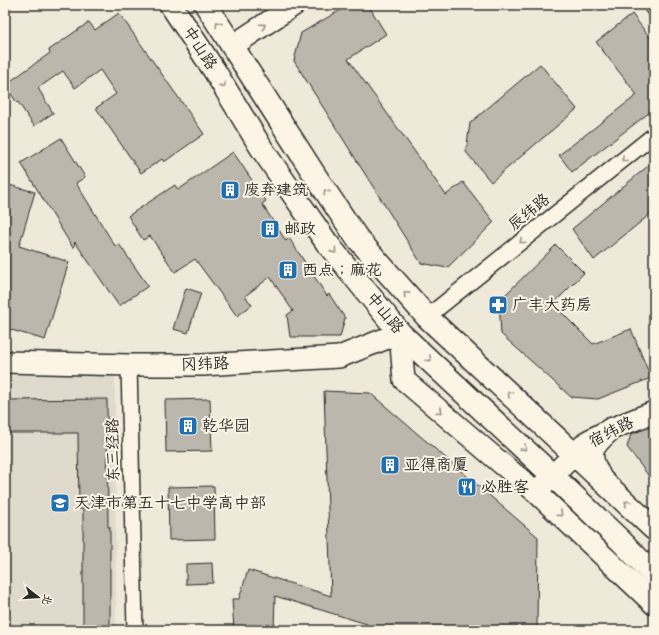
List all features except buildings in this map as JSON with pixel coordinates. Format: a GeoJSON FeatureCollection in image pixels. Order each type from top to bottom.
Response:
{"type":"FeatureCollection","features":[{"type":"Feature","properties":{"kind":"main road","name":"中山路"},"geometry":{"type":"LineString","coordinates":[[171,5],[290,191],[327,243],[400,333],[554,476],[620,540],[654,576]]}},
{"type":"Feature","properties":{"kind":"main road","name":"中山路"},"geometry":{"type":"LineString","coordinates":[[206,5],[357,238],[427,318],[600,477],[654,529]]}},
{"type":"Feature","properties":{"kind":"main road"},"geometry":{"type":"LineString","coordinates":[[600,477],[592,462],[592,452],[598,442],[611,429]]}},
{"type":"Feature","properties":{"kind":"street"},"geometry":{"type":"LineString","coordinates":[[232,46],[294,5]]}},
{"type":"Feature","properties":{"kind":"street"},"geometry":{"type":"LineString","coordinates":[[651,5],[654,9]]}},
{"type":"Feature","properties":{"kind":"street","name":"辰纬路"},"geometry":{"type":"LineString","coordinates":[[427,318],[654,135]]}},
{"type":"Feature","properties":{"kind":"street","name":"冈纬路"},"geometry":{"type":"LineString","coordinates":[[5,362],[204,365],[339,357],[400,333]]}},
{"type":"Feature","properties":{"kind":"street"},"geometry":{"type":"LineString","coordinates":[[400,333],[404,380],[536,492],[654,604]]}},
{"type":"Feature","properties":{"kind":"street","name":"东三经路"},"geometry":{"type":"LineString","coordinates":[[129,365],[135,630]]}},
{"type":"Feature","properties":{"kind":"street","name":"宿纬路"},"geometry":{"type":"LineString","coordinates":[[536,492],[588,441],[611,429],[654,412]]}},
{"type":"Feature","properties":{"kind":"shaded area","name":"天津市第五十七中学高中部"},"geometry":{"type":"Polygon","coordinates":[[[5,374],[115,376],[116,630],[5,630],[5,374]]]}},
{"type":"Feature","properties":{"kind":"place","name":"废弃建筑"},"geometry":{"type":"Point","coordinates":[230,190]}},
{"type":"Feature","properties":{"kind":"place","name":"邮政"},"geometry":{"type":"Point","coordinates":[270,229]}},
{"type":"Feature","properties":{"kind":"place","name":"西点；麻花"},"geometry":{"type":"Point","coordinates":[288,270]}},
{"type":"Feature","properties":{"kind":"place","name":"广丰大药房"},"geometry":{"type":"Point","coordinates":[498,305]}},
{"type":"Feature","properties":{"kind":"place","name":"乾华园"},"geometry":{"type":"Point","coordinates":[188,426]}},
{"type":"Feature","properties":{"kind":"place","name":"亚得商厦"},"geometry":{"type":"Point","coordinates":[390,465]}},
{"type":"Feature","properties":{"kind":"place","name":"必胜客"},"geometry":{"type":"Point","coordinates":[467,487]}},
{"type":"Feature","properties":{"kind":"place","name":"天津市第五十七中学高中部"},"geometry":{"type":"Point","coordinates":[60,503]}}]}
